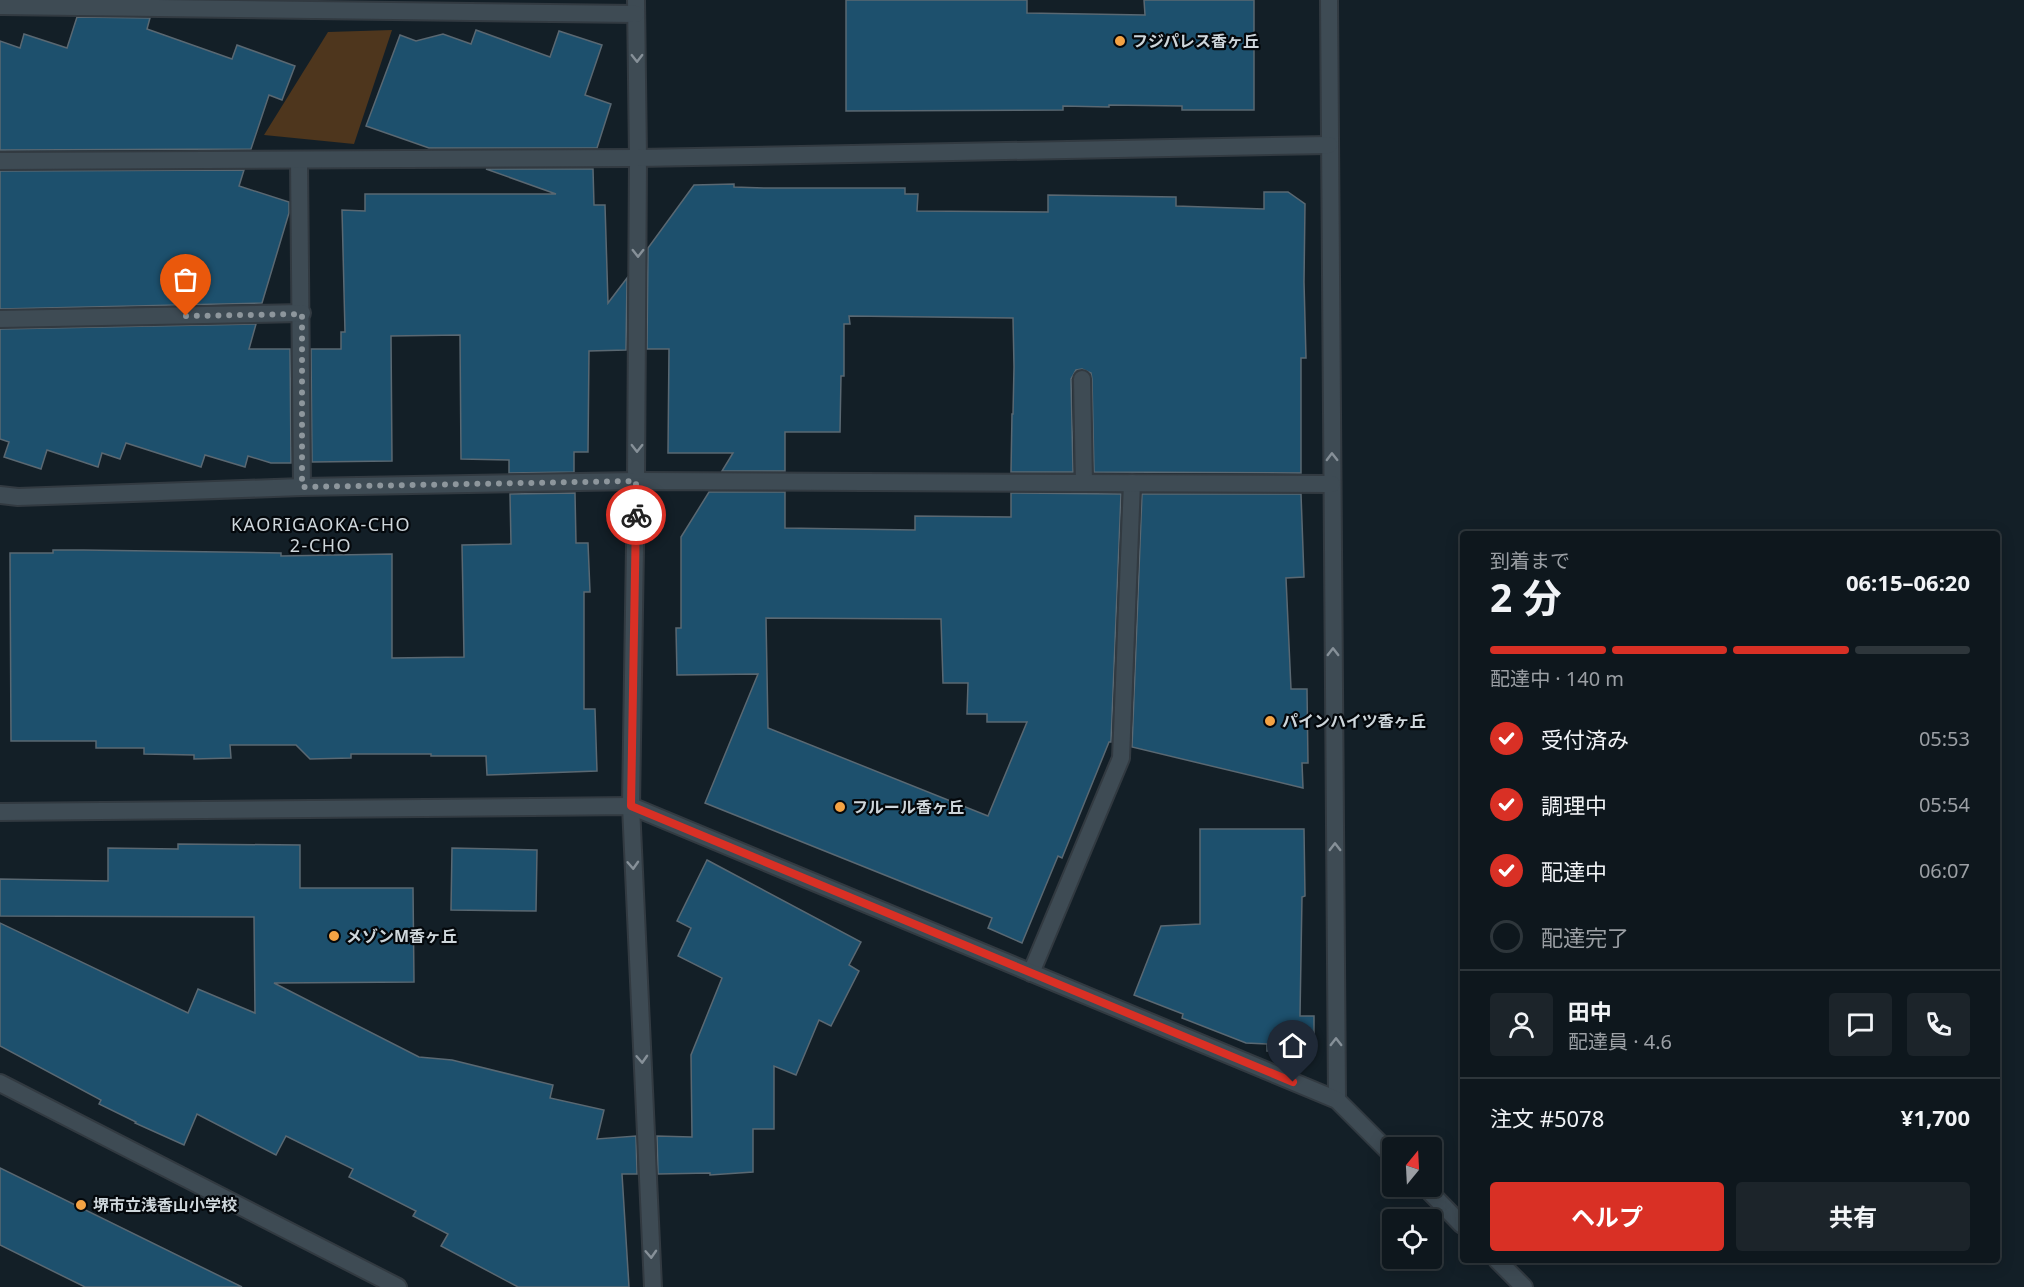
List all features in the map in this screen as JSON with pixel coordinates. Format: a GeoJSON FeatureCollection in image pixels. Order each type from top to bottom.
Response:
{"type":"FeatureCollection","features":[{"type":"Feature","properties":{"kind":"street"},"geometry":{"type":"LineString","coordinates":[[1329,0],[1337,1100]]}},
{"type":"Feature","properties":{"kind":"street"},"geometry":{"type":"LineString","coordinates":[[0,6],[636,7],[638,158],[636,481],[631,806],[653,1287]]}},
{"type":"Feature","properties":{"kind":"street"},"geometry":{"type":"LineString","coordinates":[[0,161],[638,158],[1329,145]]}},
{"type":"Feature","properties":{"kind":"street"},"geometry":{"type":"LineString","coordinates":[[299,160],[302,487]]}},
{"type":"Feature","properties":{"kind":"street"},"geometry":{"type":"LineString","coordinates":[[0,319],[302,314]]}},
{"type":"Feature","properties":{"kind":"street"},"geometry":{"type":"LineString","coordinates":[[1082,379],[1084,483]]}},
{"type":"Feature","properties":{"kind":"street"},"geometry":{"type":"LineString","coordinates":[[0,495],[636,481],[1332,484]]}},
{"type":"Feature","properties":{"kind":"street"},"geometry":{"type":"LineString","coordinates":[[1031,974],[1121,758],[1132,483]]}},
{"type":"Feature","properties":{"kind":"street"},"geometry":{"type":"LineString","coordinates":[[0,812],[631,806],[1337,1100],[1382,1145]]}},
{"type":"Feature","properties":{"kind":"street"},"geometry":{"type":"LineString","coordinates":[[0,1083],[398,1287]]}},
{"type":"Feature","properties":{"kind":"street"},"geometry":{"type":"LineString","coordinates":[[1435,1197],[1460,1223]]}},
{"type":"Feature","properties":{"kind":"street"},"geometry":{"type":"LineString","coordinates":[[1500,1263],[1524,1287]]}},
{"type":"Feature","properties":{"kind":"shaded area"},"geometry":{"type":"Polygon","coordinates":[[[392,30],[354,144],[264,135],[328,32],[392,30]]]}},
{"type":"Feature","properties":{"kind":"building"},"geometry":{"type":"Polygon","coordinates":[[[846,0],[1027,0],[1027,13],[1145,15],[1144,0],[1254,0],[1254,110],[1182,110],[1182,106],[1109,105],[1109,107],[1063,106],[1063,110],[846,111],[846,0]]]}},
{"type":"Feature","properties":{"kind":"building"},"geometry":{"type":"Polygon","coordinates":[[[77,17],[150,18],[147,29],[232,59],[237,45],[295,66],[282,100],[269,95],[251,149],[0,150],[0,41],[20,48],[24,34],[67,48],[77,17]]]}},
{"type":"Feature","properties":{"kind":"building"},"geometry":{"type":"Polygon","coordinates":[[[476,30],[550,57],[559,31],[602,45],[585,95],[611,104],[597,148],[429,148],[366,126],[400,35],[416,41],[443,34],[471,44],[476,30]]]}},
{"type":"Feature","properties":{"kind":"building"},"geometry":{"type":"Polygon","coordinates":[[[486,169],[593,169],[594,205],[605,205],[608,303],[627,278],[626,350],[589,351],[588,452],[574,452],[574,472],[509,473],[509,460],[461,459],[460,335],[391,336],[392,461],[312,462],[311,349],[341,349],[341,332],[345,332],[342,210],[365,211],[365,194],[556,194],[486,169]]]}},
{"type":"Feature","properties":{"kind":"building"},"geometry":{"type":"Polygon","coordinates":[[[244,170],[239,186],[289,202],[289,213],[262,303],[0,309],[0,171],[244,170]]]}},
{"type":"Feature","properties":{"kind":"building"},"geometry":{"type":"Polygon","coordinates":[[[734,184],[734,187],[764,188],[905,188],[905,194],[918,194],[917,211],[1048,212],[1048,195],[1176,197],[1176,206],[1264,209],[1264,192],[1288,192],[1305,204],[1306,358],[1301,358],[1301,473],[1094,472],[1092,379],[1091,373],[1082,369],[1076,370],[1071,379],[1073,472],[1011,472],[1013,318],[849,316],[850,324],[844,324],[844,376],[841,376],[840,432],[785,432],[785,471],[722,471],[733,453],[668,453],[669,349],[647,349],[648,248],[694,185],[734,184]]]}},
{"type":"Feature","properties":{"kind":"building"},"geometry":{"type":"Polygon","coordinates":[[[256,324],[249,349],[290,349],[291,463],[271,463],[248,456],[245,467],[205,455],[201,467],[126,443],[120,459],[102,453],[98,467],[47,450],[41,469],[4,457],[9,442],[0,439],[0,329],[256,324]]]}},
{"type":"Feature","properties":{"kind":"building"},"geometry":{"type":"Polygon","coordinates":[[[709,492],[785,492],[785,528],[915,530],[915,516],[1011,517],[1011,493],[1121,494],[1111,742],[1109,742],[1062,858],[1058,856],[1022,943],[988,928],[992,918],[705,803],[758,674],[677,675],[676,628],[681,628],[681,537],[709,492]],[[766,618],[768,728],[988,816],[1027,722],[987,722],[987,714],[967,714],[968,683],[943,683],[941,619],[766,618]]]}},
{"type":"Feature","properties":{"kind":"building"},"geometry":{"type":"Polygon","coordinates":[[[575,493],[576,543],[588,543],[590,592],[584,592],[584,709],[595,709],[597,771],[487,775],[486,756],[351,754],[351,758],[310,759],[296,745],[230,745],[231,758],[194,759],[194,755],[144,754],[144,748],[96,748],[96,741],[11,741],[10,553],[83,550],[281,553],[281,556],[392,554],[392,658],[464,657],[462,545],[511,544],[510,494],[575,493]]]}},
{"type":"Feature","properties":{"kind":"building"},"geometry":{"type":"Polygon","coordinates":[[[1142,494],[1301,494],[1304,577],[1286,578],[1291,689],[1307,689],[1308,763],[1302,763],[1303,788],[1132,747],[1142,494]]]}},
{"type":"Feature","properties":{"kind":"building"},"geometry":{"type":"Polygon","coordinates":[[[1200,829],[1304,829],[1305,896],[1302,897],[1300,1016],[1314,1016],[1314,1052],[1267,1051],[1267,1044],[1246,1043],[1182,1018],[1183,1014],[1134,995],[1161,926],[1200,924],[1200,829]]]}},
{"type":"Feature","properties":{"kind":"building"},"geometry":{"type":"Polygon","coordinates":[[[178,844],[300,845],[300,888],[413,888],[414,982],[274,983],[419,1057],[452,1060],[553,1085],[550,1098],[604,1110],[597,1139],[636,1136],[637,1174],[622,1174],[629,1287],[518,1287],[441,1246],[448,1234],[413,1216],[416,1211],[349,1177],[353,1169],[286,1136],[276,1155],[197,1114],[184,1145],[99,1104],[101,1100],[0,1046],[0,923],[188,1013],[198,989],[255,1013],[254,917],[0,916],[0,879],[108,881],[108,848],[178,849],[178,844]]]}},
{"type":"Feature","properties":{"kind":"building"},"geometry":{"type":"Polygon","coordinates":[[[452,848],[537,850],[536,911],[451,910],[452,848]]]}},
{"type":"Feature","properties":{"kind":"building"},"geometry":{"type":"Polygon","coordinates":[[[707,860],[861,942],[849,965],[859,971],[831,1026],[819,1020],[796,1075],[774,1066],[774,1129],[753,1129],[753,1172],[710,1175],[710,1173],[658,1174],[657,1136],[692,1137],[691,1055],[722,978],[678,956],[691,928],[677,921],[707,860]]]}},
{"type":"Feature","properties":{"kind":"building"},"geometry":{"type":"Polygon","coordinates":[[[0,1168],[242,1287],[85,1287],[0,1245],[0,1168]]]}},
{"type":"Feature","properties":{"kind":"way so far"},"geometry":{"type":"LineString","coordinates":[[186,316],[302,314],[302,487],[636,481],[636,515]]}},
{"type":"Feature","properties":{"kind":"place","name":"フジパレス香ヶ丘"},"geometry":{"type":"Point","coordinates":[1120,41]}},
{"type":"Feature","properties":{"kind":"place","name":"パインハイツ香ヶ丘"},"geometry":{"type":"Point","coordinates":[1270,721]}},
{"type":"Feature","properties":{"kind":"place","name":"フルール香ヶ丘"},"geometry":{"type":"Point","coordinates":[840,807]}},
{"type":"Feature","properties":{"kind":"place","name":"メゾンM香ヶ丘"},"geometry":{"type":"Point","coordinates":[334,936]}},
{"type":"Feature","properties":{"kind":"place","name":"堺市立浅香山小学校"},"geometry":{"type":"Point","coordinates":[81,1205]}},
{"type":"Feature","properties":{"kind":"district","name":"KAORIGAOKA-CHO 2-CHO"},"geometry":{"type":"Point","coordinates":[321,535]}},
{"type":"Feature","properties":{"kind":"route"},"geometry":{"type":"LineString","coordinates":[[636,515],[631,806],[1293,1082]]}}]}
